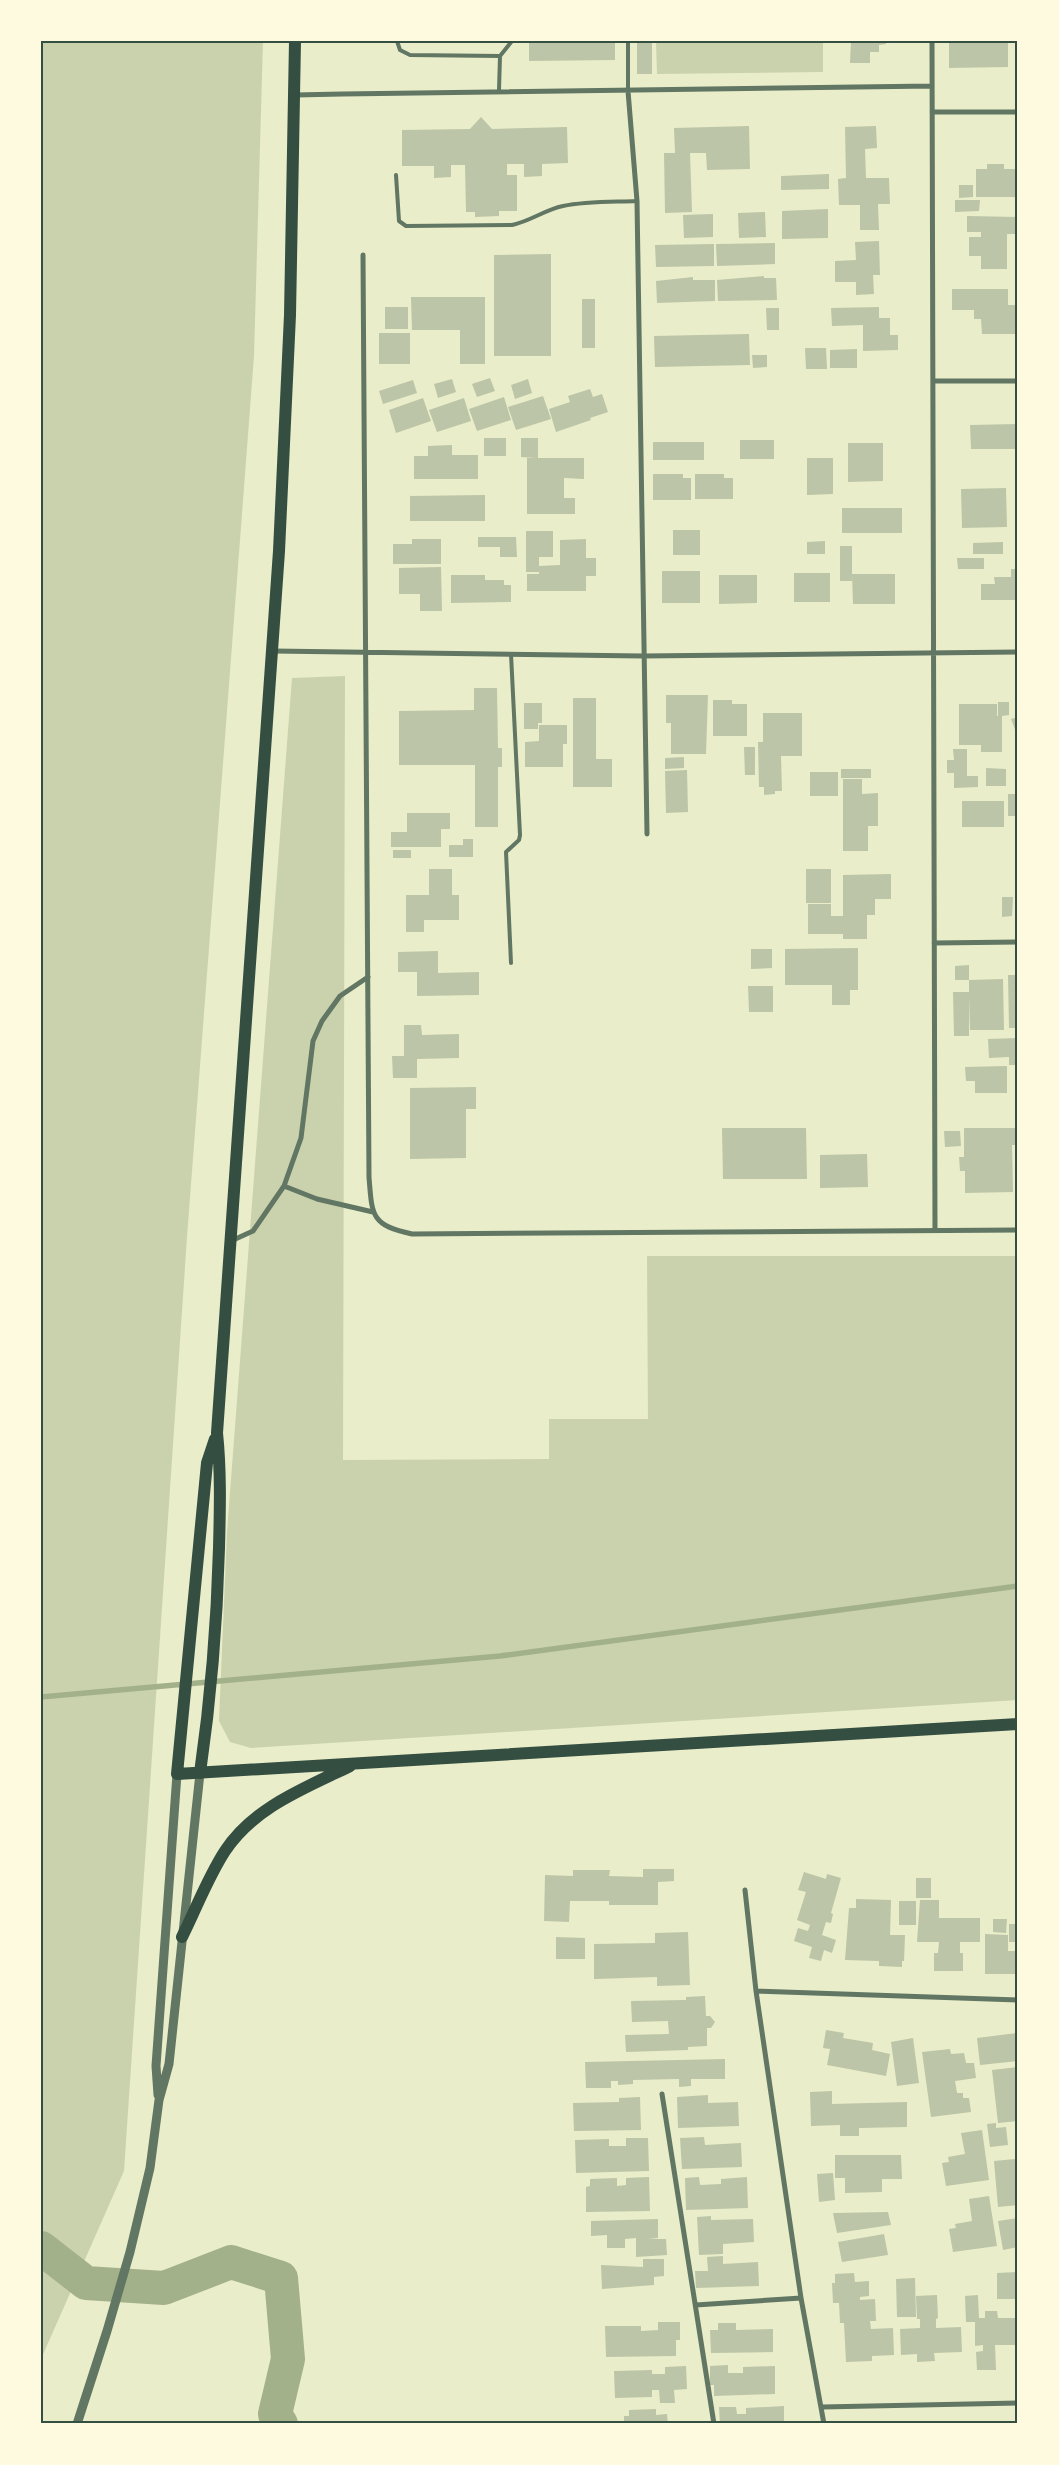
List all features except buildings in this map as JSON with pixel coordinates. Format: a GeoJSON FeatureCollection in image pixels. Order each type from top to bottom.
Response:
{"type":"FeatureCollection","features":[{"type":"Feature","properties":{"kind":"main road"},"geometry":{"type":"LineString","coordinates":[[200,1773],[210,1702],[217,1624],[220,1464],[217,1433],[286,430],[295,41]]}},
{"type":"Feature","properties":{"kind":"main road"},"geometry":{"type":"LineString","coordinates":[[217,1433],[207,1463],[177,1774],[1018,1724]]}},
{"type":"Feature","properties":{"kind":"main road"},"geometry":{"type":"LineString","coordinates":[[182,1937],[225,1851],[246,1826],[278,1801],[357,1762]]}},
{"type":"Feature","properties":{"kind":"street"},"geometry":{"type":"LineString","coordinates":[[932,41],[935,1230]]}},
{"type":"Feature","properties":{"kind":"street"},"geometry":{"type":"LineString","coordinates":[[294,95],[499,90],[628,91],[932,86]]}},
{"type":"Feature","properties":{"kind":"street"},"geometry":{"type":"LineString","coordinates":[[628,91],[637,201],[643,656],[648,834]]}},
{"type":"Feature","properties":{"kind":"street"},"geometry":{"type":"LineString","coordinates":[[932,112],[1018,112]]}},
{"type":"Feature","properties":{"kind":"street"},"geometry":{"type":"LineString","coordinates":[[363,255],[369,1177],[373,1212],[382,1225],[412,1234],[1018,1230]]}},
{"type":"Feature","properties":{"kind":"street"},"geometry":{"type":"LineString","coordinates":[[933,380],[1018,381]]}},
{"type":"Feature","properties":{"kind":"street"},"geometry":{"type":"LineString","coordinates":[[271,651],[643,656],[1018,652]]}},
{"type":"Feature","properties":{"kind":"street"},"geometry":{"type":"LineString","coordinates":[[934,943],[1018,942]]}},
{"type":"Feature","properties":{"kind":"street"},"geometry":{"type":"LineString","coordinates":[[230,1241],[253,1232],[284,1186],[301,1138],[312,1041],[322,1021],[340,996],[368,977]]}},
{"type":"Feature","properties":{"kind":"street"},"geometry":{"type":"LineString","coordinates":[[284,1186],[317,1199],[373,1212]]}},
{"type":"Feature","properties":{"kind":"street"},"geometry":{"type":"LineString","coordinates":[[77,2424],[108,2331],[130,2252],[150,2168],[159,2100],[169,2064],[200,1773]]}},
{"type":"Feature","properties":{"kind":"street"},"geometry":{"type":"LineString","coordinates":[[159,2100],[156,2066],[177,1774]]}},
{"type":"Feature","properties":{"kind":"street"},"geometry":{"type":"LineString","coordinates":[[745,1890],[756,1991],[802,2298],[824,2424]]}},
{"type":"Feature","properties":{"kind":"street"},"geometry":{"type":"LineString","coordinates":[[756,1991],[1018,2000]]}},
{"type":"Feature","properties":{"kind":"street"},"geometry":{"type":"LineString","coordinates":[[662,2094],[714,2424]]}},
{"type":"Feature","properties":{"kind":"street"},"geometry":{"type":"LineString","coordinates":[[696,2305],[802,2298]]}},
{"type":"Feature","properties":{"kind":"street"},"geometry":{"type":"LineString","coordinates":[[822,2407],[1018,2403]]}},
{"type":"Feature","properties":{"kind":"lane"},"geometry":{"type":"LineString","coordinates":[[397,41],[400,50],[410,55],[500,56]]}},
{"type":"Feature","properties":{"kind":"lane"},"geometry":{"type":"LineString","coordinates":[[499,90],[500,56],[512,41]]}},
{"type":"Feature","properties":{"kind":"lane"},"geometry":{"type":"LineString","coordinates":[[628,41],[628,91]]}},
{"type":"Feature","properties":{"kind":"lane"},"geometry":{"type":"LineString","coordinates":[[396,175],[399,221],[406,226],[512,225],[528,222],[563,206],[637,201]]}},
{"type":"Feature","properties":{"kind":"lane"},"geometry":{"type":"LineString","coordinates":[[510,963],[506,852],[519,840],[520,835],[511,654]]}},
{"type":"Feature","properties":{"kind":"green space"},"geometry":{"type":"Polygon","coordinates":[[[41,41],[263,41],[254,356],[187,1237],[124,2171],[41,2359],[41,41]]]}},
{"type":"Feature","properties":{"kind":"green space"},"geometry":{"type":"Polygon","coordinates":[[[656,41],[823,41],[823,72],[657,74],[656,41]]]}},
{"type":"Feature","properties":{"kind":"green space"},"geometry":{"type":"Polygon","coordinates":[[[345,676],[343,1460],[549,1459],[549,1419],[648,1419],[647,1256],[1018,1256],[1018,1700],[251,1748],[230,1742],[219,1721],[227,1532],[292,678],[345,676]]]}},
{"type":"Feature","properties":{"kind":"waterway"},"geometry":{"type":"LineString","coordinates":[[41,1697],[500,1656],[1018,1586]]}},
{"type":"Feature","properties":{"kind":"waterway"},"geometry":{"type":"LineString","coordinates":[[41,2248],[86,2283],[164,2288],[231,2262],[281,2278],[288,2359],[275,2414],[281,2424]]}}]}
